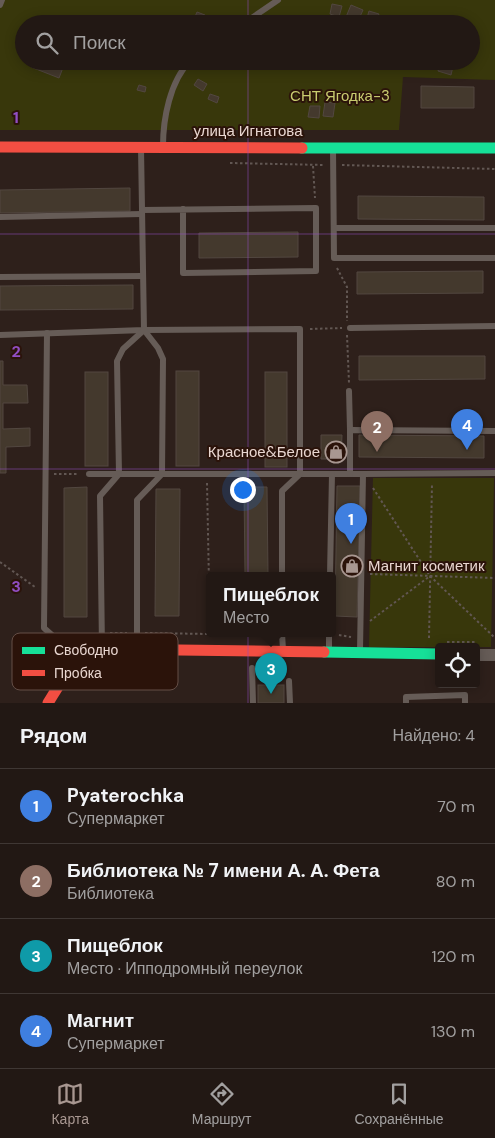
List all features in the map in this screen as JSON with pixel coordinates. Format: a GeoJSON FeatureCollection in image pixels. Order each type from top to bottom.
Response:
{"type":"FeatureCollection","features":[{"type":"Feature","properties":{"kind":"main road","name":"улица Игнатова"},"geometry":{"type":"LineString","coordinates":[[0,147],[495,148]]}},
{"type":"Feature","properties":{"kind":"main road"},"geometry":{"type":"LineString","coordinates":[[178,649],[329,651],[361,646],[435,654]]}},
{"type":"Feature","properties":{"kind":"main road"},"geometry":{"type":"LineString","coordinates":[[48,703],[57,690]]}},
{"type":"Feature","properties":{"kind":"street"},"geometry":{"type":"LineString","coordinates":[[480,655],[495,655]]}},
{"type":"Feature","properties":{"kind":"lane"},"geometry":{"type":"LineString","coordinates":[[0,6],[2,0]]}},
{"type":"Feature","properties":{"kind":"lane"},"geometry":{"type":"LineString","coordinates":[[256,15],[278,0]]}},
{"type":"Feature","properties":{"kind":"lane"},"geometry":{"type":"LineString","coordinates":[[163,146],[164,125],[171,96],[182,70]]}},
{"type":"Feature","properties":{"kind":"lane"},"geometry":{"type":"LineString","coordinates":[[137,633],[137,500],[162,474],[163,359],[158,348],[144,330],[141,146]]}},
{"type":"Feature","properties":{"kind":"lane"},"geometry":{"type":"LineString","coordinates":[[333,147],[334,258],[495,258]]}},
{"type":"Feature","properties":{"kind":"lane"},"geometry":{"type":"LineString","coordinates":[[0,217],[183,209],[316,208],[316,271],[183,273],[183,209]]}},
{"type":"Feature","properties":{"kind":"lane"},"geometry":{"type":"LineString","coordinates":[[334,228],[495,228]]}},
{"type":"Feature","properties":{"kind":"lane"},"geometry":{"type":"LineString","coordinates":[[0,277],[143,276]]}},
{"type":"Feature","properties":{"kind":"lane"},"geometry":{"type":"LineString","coordinates":[[350,328],[495,326]]}},
{"type":"Feature","properties":{"kind":"lane"},"geometry":{"type":"LineString","coordinates":[[0,335],[144,330],[300,329],[300,474],[282,491],[282,572]]}},
{"type":"Feature","properties":{"kind":"lane"},"geometry":{"type":"LineString","coordinates":[[102,633],[100,496],[119,474],[117,361],[123,349],[144,330]]}},
{"type":"Feature","properties":{"kind":"lane"},"geometry":{"type":"LineString","coordinates":[[46,334],[44,628],[50,633]]}},
{"type":"Feature","properties":{"kind":"lane"},"geometry":{"type":"LineString","coordinates":[[349,391],[350,474]]}},
{"type":"Feature","properties":{"kind":"lane"},"geometry":{"type":"LineString","coordinates":[[350,430],[495,431]]}},
{"type":"Feature","properties":{"kind":"lane"},"geometry":{"type":"LineString","coordinates":[[89,474],[495,473]]}},
{"type":"Feature","properties":{"kind":"lane"},"geometry":{"type":"LineString","coordinates":[[330,572],[332,474]]}},
{"type":"Feature","properties":{"kind":"lane"},"geometry":{"type":"LineString","coordinates":[[361,646],[363,474]]}},
{"type":"Feature","properties":{"kind":"lane"},"geometry":{"type":"LineString","coordinates":[[282,637],[283,650]]}},
{"type":"Feature","properties":{"kind":"lane"},"geometry":{"type":"LineString","coordinates":[[329,637],[329,651]]}},
{"type":"Feature","properties":{"kind":"lane"},"geometry":{"type":"LineString","coordinates":[[252,668],[253,703]]}},
{"type":"Feature","properties":{"kind":"lane"},"geometry":{"type":"LineString","coordinates":[[289,681],[290,703]]}},
{"type":"Feature","properties":{"kind":"lane"},"geometry":{"type":"LineString","coordinates":[[406,703],[406,697],[465,695],[465,703]]}},
{"type":"Feature","properties":{"kind":"path"},"geometry":{"type":"LineString","coordinates":[[227,163],[495,169]]}},
{"type":"Feature","properties":{"kind":"path"},"geometry":{"type":"LineString","coordinates":[[313,164],[316,208]]}},
{"type":"Feature","properties":{"kind":"path"},"geometry":{"type":"LineString","coordinates":[[300,329],[350,328]]}},
{"type":"Feature","properties":{"kind":"path"},"geometry":{"type":"LineString","coordinates":[[429,642],[432,473]]}},
{"type":"Feature","properties":{"kind":"path"},"geometry":{"type":"LineString","coordinates":[[45,474],[89,474]]}},
{"type":"Feature","properties":{"kind":"path"},"geometry":{"type":"LineString","coordinates":[[207,474],[209,572]]}},
{"type":"Feature","properties":{"kind":"path"},"geometry":{"type":"LineString","coordinates":[[363,474],[430,576],[495,638]]}},
{"type":"Feature","properties":{"kind":"path"},"geometry":{"type":"LineString","coordinates":[[0,562],[44,594]]}},
{"type":"Feature","properties":{"kind":"path"},"geometry":{"type":"LineString","coordinates":[[362,574],[495,578]]}},
{"type":"Feature","properties":{"kind":"path"},"geometry":{"type":"LineString","coordinates":[[361,628],[430,576]]}},
{"type":"Feature","properties":{"kind":"path"},"geometry":{"type":"LineString","coordinates":[[336,635],[349,636],[361,646]]}},
{"type":"Feature","properties":{"kind":"green space","name":"СНТ Ягодка-3"},"geometry":{"type":"Polygon","coordinates":[[[0,0],[495,0],[495,80],[403,77],[399,130],[0,130],[0,0]]]}},
{"type":"Feature","properties":{"kind":"green space"},"geometry":{"type":"Polygon","coordinates":[[[373,478],[494,478],[491,647],[480,647],[480,643],[435,643],[435,647],[369,647],[373,478]]]}},
{"type":"Feature","properties":{"kind":"building"},"geometry":{"type":"Polygon","coordinates":[[[332,4],[342,6],[340,15],[330,14],[332,4]]]}},
{"type":"Feature","properties":{"kind":"building"},"geometry":{"type":"Polygon","coordinates":[[[351,5],[363,10],[361,15],[347,15],[351,5]]]}},
{"type":"Feature","properties":{"kind":"building"},"geometry":{"type":"Polygon","coordinates":[[[369,11],[379,14],[379,15],[368,15],[369,11]]]}},
{"type":"Feature","properties":{"kind":"building"},"geometry":{"type":"Polygon","coordinates":[[[39,70],[62,70],[59,78],[39,70]]]}},
{"type":"Feature","properties":{"kind":"building"},"geometry":{"type":"Polygon","coordinates":[[[438,70],[452,70],[451,75],[438,70]]]}},
{"type":"Feature","properties":{"kind":"building"},"geometry":{"type":"Polygon","coordinates":[[[198,79],[207,84],[203,91],[194,85],[198,79]]]}},
{"type":"Feature","properties":{"kind":"building"},"geometry":{"type":"Polygon","coordinates":[[[139,85],[146,87],[145,92],[137,90],[139,85]]]}},
{"type":"Feature","properties":{"kind":"building"},"geometry":{"type":"Polygon","coordinates":[[[421,86],[474,87],[474,108],[421,108],[421,86]]]}},
{"type":"Feature","properties":{"kind":"building"},"geometry":{"type":"Polygon","coordinates":[[[210,94],[219,97],[217,103],[208,99],[210,94]]]}},
{"type":"Feature","properties":{"kind":"building"},"geometry":{"type":"Polygon","coordinates":[[[325,102],[335,103],[333,117],[323,116],[325,102]]]}},
{"type":"Feature","properties":{"kind":"building"},"geometry":{"type":"Polygon","coordinates":[[[310,106],[320,106],[319,118],[308,117],[310,106]]]}},
{"type":"Feature","properties":{"kind":"building"},"geometry":{"type":"Polygon","coordinates":[[[130,188],[130,211],[0,213],[0,190],[130,188]]]}},
{"type":"Feature","properties":{"kind":"building"},"geometry":{"type":"Polygon","coordinates":[[[358,196],[484,197],[484,220],[358,219],[358,196]]]}},
{"type":"Feature","properties":{"kind":"building"},"geometry":{"type":"Polygon","coordinates":[[[298,232],[298,257],[199,258],[199,233],[298,232]]]}},
{"type":"Feature","properties":{"kind":"building"},"geometry":{"type":"Polygon","coordinates":[[[483,271],[483,293],[357,294],[357,272],[483,271]]]}},
{"type":"Feature","properties":{"kind":"building"},"geometry":{"type":"Polygon","coordinates":[[[133,285],[133,309],[0,310],[0,286],[133,285]]]}},
{"type":"Feature","properties":{"kind":"building"},"geometry":{"type":"Polygon","coordinates":[[[359,356],[485,356],[485,379],[359,380],[359,356]]]}},
{"type":"Feature","properties":{"kind":"building"},"geometry":{"type":"Polygon","coordinates":[[[0,361],[3,361],[3,385],[27,385],[28,403],[3,403],[3,429],[30,428],[30,446],[6,447],[6,473],[0,473],[0,361]]]}},
{"type":"Feature","properties":{"kind":"building"},"geometry":{"type":"Polygon","coordinates":[[[176,371],[199,371],[199,466],[176,466],[176,371]]]}},
{"type":"Feature","properties":{"kind":"building"},"geometry":{"type":"Polygon","coordinates":[[[85,372],[108,372],[108,466],[85,466],[85,372]]]}},
{"type":"Feature","properties":{"kind":"building"},"geometry":{"type":"Polygon","coordinates":[[[265,372],[287,372],[287,467],[265,467],[265,372]]]}},
{"type":"Feature","properties":{"kind":"building"},"geometry":{"type":"Polygon","coordinates":[[[321,435],[342,435],[341,459],[321,459],[321,435]]]}},
{"type":"Feature","properties":{"kind":"building"},"geometry":{"type":"Polygon","coordinates":[[[359,435],[484,436],[484,458],[359,457],[359,435]]]}},
{"type":"Feature","properties":{"kind":"building"},"geometry":{"type":"Polygon","coordinates":[[[337,486],[360,486],[357,617],[336,616],[337,486]]]}},
{"type":"Feature","properties":{"kind":"building"},"geometry":{"type":"Polygon","coordinates":[[[87,487],[87,617],[64,617],[64,488],[87,487]]]}},
{"type":"Feature","properties":{"kind":"building"},"geometry":{"type":"Polygon","coordinates":[[[244,487],[267,487],[268,572],[245,572],[244,487]]]}},
{"type":"Feature","properties":{"kind":"building"},"geometry":{"type":"Polygon","coordinates":[[[156,489],[180,489],[179,616],[155,616],[156,489]]]}},
{"type":"Feature","properties":{"kind":"building"},"geometry":{"type":"Polygon","coordinates":[[[258,685],[284,685],[284,703],[258,703],[258,685]]]}},
{"type":"Feature","properties":{"kind":"traffic: fast"},"geometry":{"type":"LineString","coordinates":[[302,148],[495,148]]}},
{"type":"Feature","properties":{"kind":"traffic: fast"},"geometry":{"type":"LineString","coordinates":[[324,652],[435,654]]}},
{"type":"Feature","properties":{"kind":"traffic: jam"},"geometry":{"type":"LineString","coordinates":[[0,147],[302,148]]}},
{"type":"Feature","properties":{"kind":"traffic: jam"},"geometry":{"type":"LineString","coordinates":[[178,650],[324,652]]}},
{"type":"Feature","properties":{"kind":"traffic: jam"},"geometry":{"type":"LineString","coordinates":[[48,703],[56,690]]}},
{"type":"Feature","properties":{"kind":"place","name":"Магнит"},"geometry":{"type":"Point","coordinates":[467,450]}},
{"type":"Feature","properties":{"kind":"place","name":"Красное&Белое"},"geometry":{"type":"Point","coordinates":[336,452]}},
{"type":"Feature","properties":{"kind":"place","name":"Библиотека № 7 имени А. А. Фета"},"geometry":{"type":"Point","coordinates":[377,452]}},
{"type":"Feature","properties":{"kind":"place","name":"Pyaterochka"},"geometry":{"type":"Point","coordinates":[351,544]}},
{"type":"Feature","properties":{"kind":"place","name":"Магнит косметик"},"geometry":{"type":"Point","coordinates":[352,566]}},
{"type":"Feature","properties":{"kind":"place","name":"Пищеблок"},"geometry":{"type":"Point","coordinates":[271,694]}}]}
